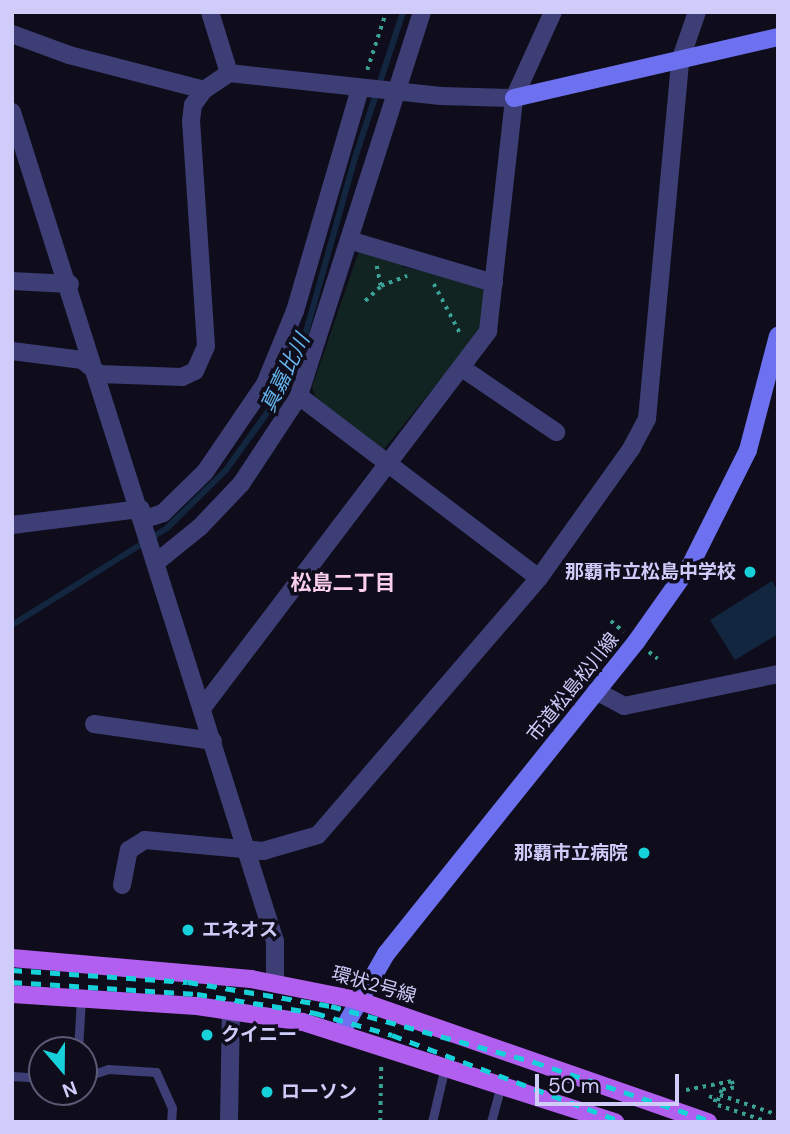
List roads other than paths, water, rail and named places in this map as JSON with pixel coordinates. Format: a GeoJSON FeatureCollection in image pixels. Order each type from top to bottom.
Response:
{"type":"FeatureCollection","features":[{"type":"Feature","properties":{"kind":"main road","name":"環状2号線"},"geometry":{"type":"LineString","coordinates":[[12,958],[103,962],[275,983],[357,1000],[715,1106]]}},
{"type":"Feature","properties":{"kind":"main road"},"geometry":{"type":"LineString","coordinates":[[12,994],[231,1010],[342,1031],[501,1083],[590,1117],[615,1122]]}},
{"type":"Feature","properties":{"kind":"street"},"geometry":{"type":"LineString","coordinates":[[210,12],[229,73]]}},
{"type":"Feature","properties":{"kind":"street"},"geometry":{"type":"LineString","coordinates":[[156,556],[201,527],[241,484],[299,396],[352,241],[391,91],[422,12]]}},
{"type":"Feature","properties":{"kind":"street"},"geometry":{"type":"LineString","coordinates":[[203,707],[488,331],[514,98],[553,12]]}},
{"type":"Feature","properties":{"kind":"street"},"geometry":{"type":"LineString","coordinates":[[122,885],[130,849],[145,840],[263,851],[318,835],[539,578],[647,419],[680,61],[697,12]]}},
{"type":"Feature","properties":{"kind":"street"},"geometry":{"type":"LineString","coordinates":[[12,34],[69,55],[204,90]]}},
{"type":"Feature","properties":{"kind":"street"},"geometry":{"type":"LineString","coordinates":[[12,351],[82,360],[99,374],[182,377],[195,371],[203,359],[206,313],[191,121],[193,105],[204,90],[229,73],[391,91],[514,98],[778,37]]}},
{"type":"Feature","properties":{"kind":"street"},"geometry":{"type":"LineString","coordinates":[[12,525],[144,518],[163,513],[205,472],[265,384],[295,310],[363,88]]}},
{"type":"Feature","properties":{"kind":"street"},"geometry":{"type":"LineString","coordinates":[[12,112],[99,374],[275,941],[275,983]]}},
{"type":"Feature","properties":{"kind":"street"},"geometry":{"type":"LineString","coordinates":[[352,241],[494,283]]}},
{"type":"Feature","properties":{"kind":"street"},"geometry":{"type":"LineString","coordinates":[[12,281],[70,284]]}},
{"type":"Feature","properties":{"kind":"street","name":"市道松島松川線"},"geometry":{"type":"LineString","coordinates":[[342,1031],[357,1000],[386,954],[596,691],[691,564],[726,501],[748,450],[778,336]]}},
{"type":"Feature","properties":{"kind":"street"},"geometry":{"type":"LineString","coordinates":[[461,368],[556,432]]}},
{"type":"Feature","properties":{"kind":"street"},"geometry":{"type":"LineString","coordinates":[[299,396],[539,578]]}},
{"type":"Feature","properties":{"kind":"street"},"geometry":{"type":"LineString","coordinates":[[596,691],[624,706],[778,674]]}},
{"type":"Feature","properties":{"kind":"street"},"geometry":{"type":"LineString","coordinates":[[94,724],[213,741]]}},
{"type":"Feature","properties":{"kind":"street"},"geometry":{"type":"LineString","coordinates":[[229,1122],[231,1010]]}},
{"type":"Feature","properties":{"kind":"lane"},"geometry":{"type":"LineString","coordinates":[[79,1036],[80,998]]}},
{"type":"Feature","properties":{"kind":"lane"},"geometry":{"type":"LineString","coordinates":[[432,1122],[445,1065]]}},
{"type":"Feature","properties":{"kind":"lane"},"geometry":{"type":"LineString","coordinates":[[98,1072],[108,1069],[156,1072],[172,1108],[171,1122]]}},
{"type":"Feature","properties":{"kind":"lane"},"geometry":{"type":"LineString","coordinates":[[491,1122],[501,1083]]}},
{"type":"Feature","properties":{"kind":"water"},"geometry":{"type":"Polygon","coordinates":[[[772,581],[778,591],[778,634],[735,660],[710,620],[772,581]]]}},
{"type":"Feature","properties":{"kind":"waterway","name":"真嘉比川"},"geometry":{"type":"LineString","coordinates":[[12,625],[167,528],[226,470],[272,406],[306,332],[355,158],[403,12]]}},
{"type":"Feature","properties":{"kind":"railway"},"geometry":{"type":"LineString","coordinates":[[12,970],[188,982],[331,1006],[534,1062],[713,1122]]}},
{"type":"Feature","properties":{"kind":"railway"},"geometry":{"type":"LineString","coordinates":[[12,982],[197,994],[315,1013],[392,1035],[622,1122]]}},
{"type":"Feature","properties":{"kind":"place","name":"那覇市立松島中学校"},"geometry":{"type":"Point","coordinates":[750,572]}},
{"type":"Feature","properties":{"kind":"place","name":"那覇市立病院"},"geometry":{"type":"Point","coordinates":[644,853]}},
{"type":"Feature","properties":{"kind":"place","name":"エネオス"},"geometry":{"type":"Point","coordinates":[188,930]}},
{"type":"Feature","properties":{"kind":"place","name":"クイニー"},"geometry":{"type":"Point","coordinates":[207,1035]}},
{"type":"Feature","properties":{"kind":"place","name":"ローソン"},"geometry":{"type":"Point","coordinates":[267,1092]}},
{"type":"Feature","properties":{"kind":"district","name":"松島二丁目"},"geometry":{"type":"Point","coordinates":[343,583]}}]}
